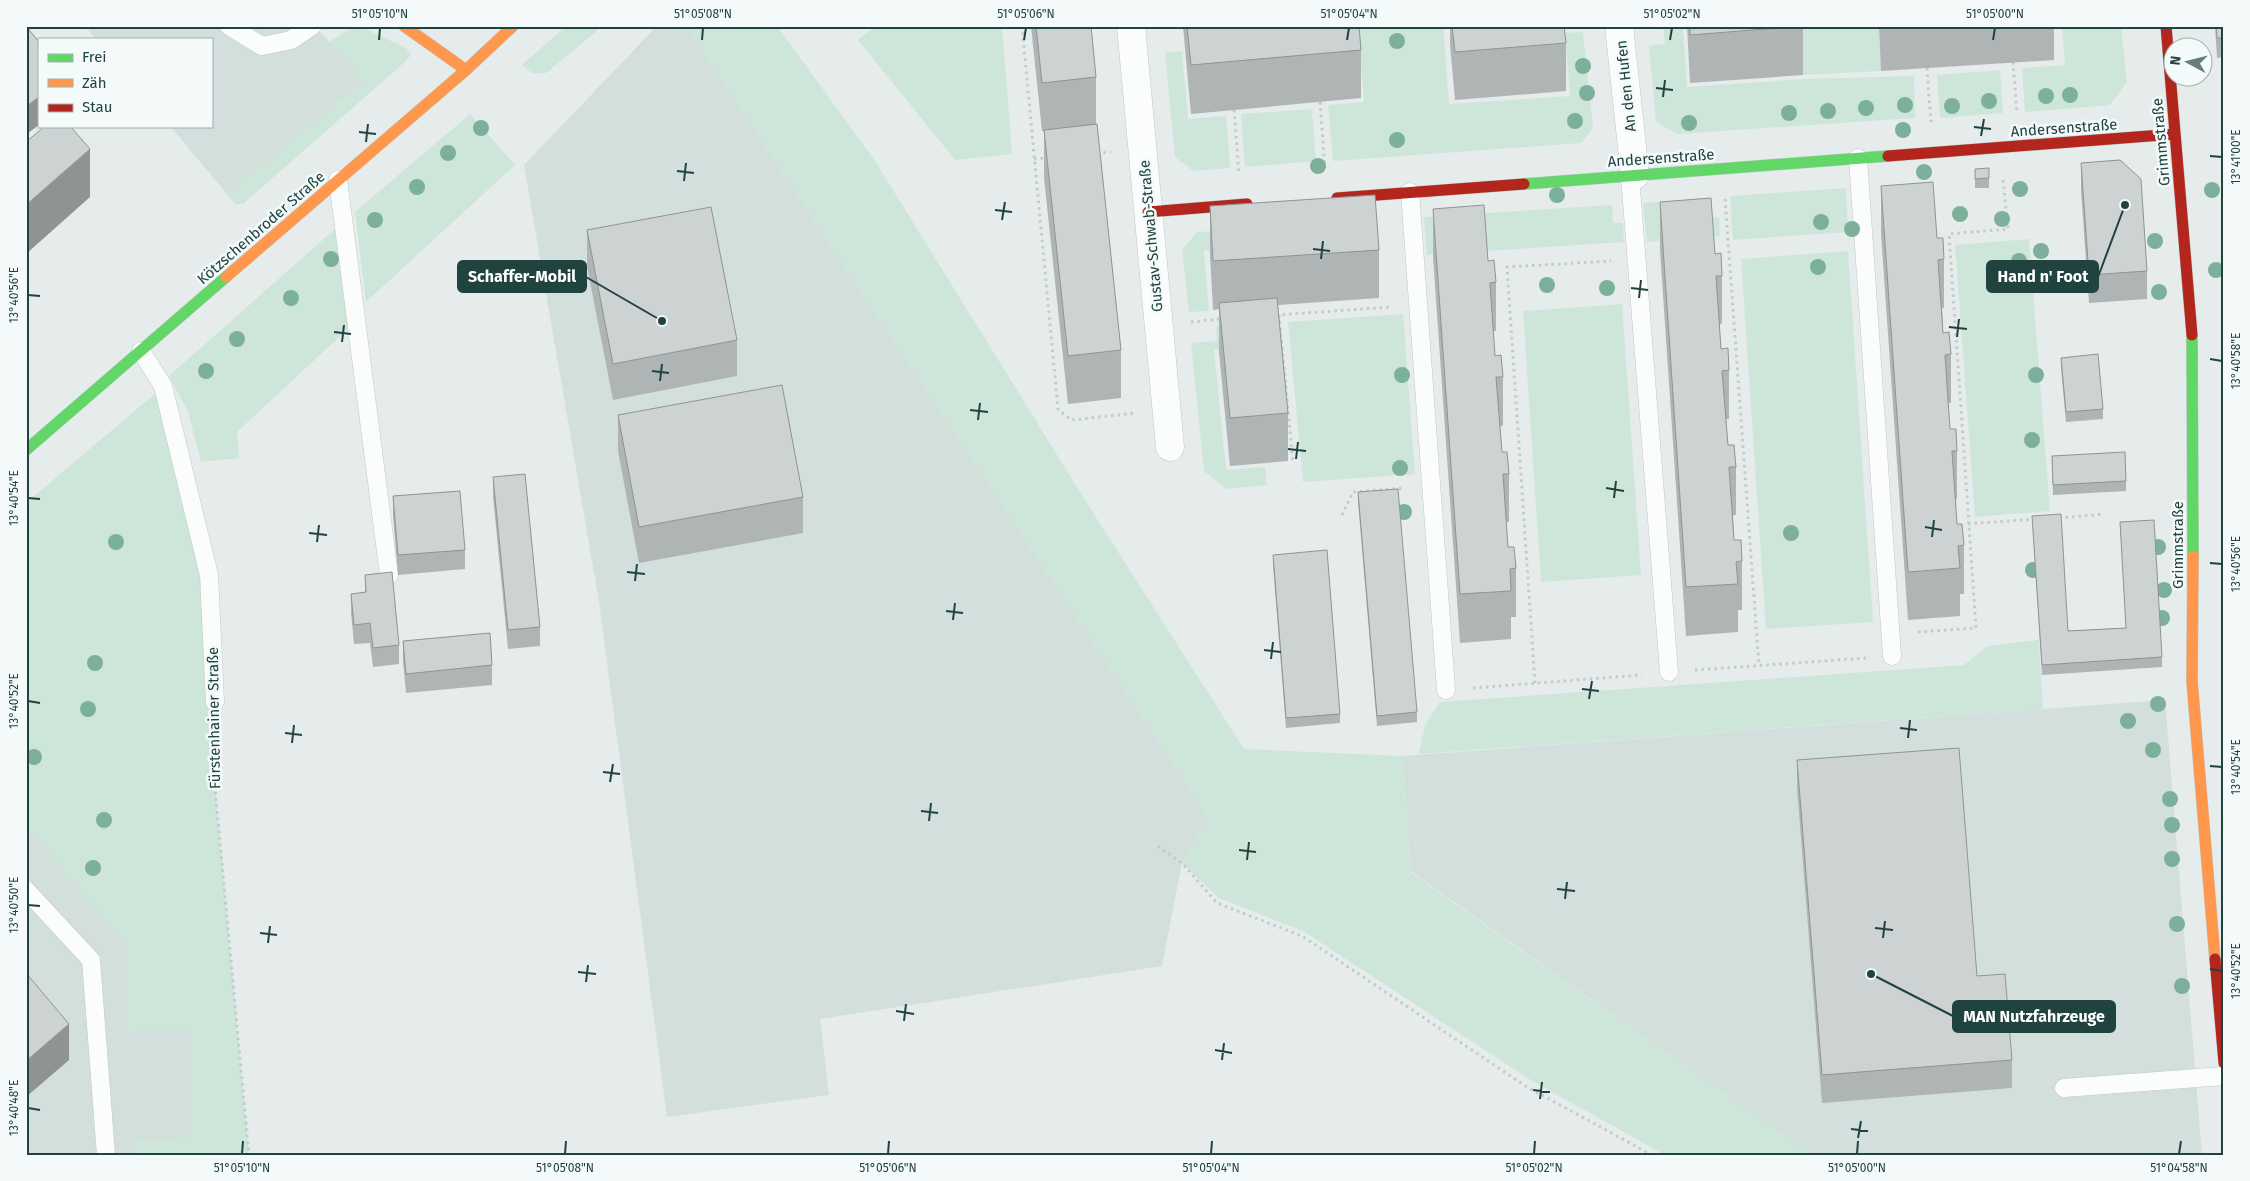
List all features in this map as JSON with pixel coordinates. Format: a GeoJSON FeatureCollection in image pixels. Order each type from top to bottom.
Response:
{"type":"FeatureCollection","features":[{"type":"Feature","properties":{"kind":"street","name":"Kötzschenbroder Straße"},"geometry":{"type":"LineString","coordinates":[[26,450],[466,70],[513,26]]}},
{"type":"Feature","properties":{"kind":"street","name":"Gustav-Schwab-Straße"},"geometry":{"type":"LineString","coordinates":[[1131,26],[1170,447]]}},
{"type":"Feature","properties":{"kind":"street","name":"An den Hufen"},"geometry":{"type":"LineString","coordinates":[[1620,26],[1632,176]]}},
{"type":"Feature","properties":{"kind":"street","name":"Grimmstraße"},"geometry":{"type":"LineString","coordinates":[[2166,26],[2194,353],[2192,681],[2224,1063]]}},
{"type":"Feature","properties":{"kind":"street"},"geometry":{"type":"LineString","coordinates":[[411,28],[466,70]]}},
{"type":"Feature","properties":{"kind":"street","name":"Andersenstraße"},"geometry":{"type":"LineString","coordinates":[[1328,198],[2175,134]]}},
{"type":"Feature","properties":{"kind":"street"},"geometry":{"type":"LineString","coordinates":[[1148,212],[1260,204]]}},
{"type":"Feature","properties":{"kind":"lane"},"geometry":{"type":"LineString","coordinates":[[229,26],[262,46],[292,40],[312,26]]}},
{"type":"Feature","properties":{"kind":"lane"},"geometry":{"type":"LineString","coordinates":[[1858,158],[1892,656]]}},
{"type":"Feature","properties":{"kind":"lane"},"geometry":{"type":"LineString","coordinates":[[1632,176],[1636,259],[1669,672]]}},
{"type":"Feature","properties":{"kind":"lane"},"geometry":{"type":"LineString","coordinates":[[338,180],[389,575]]}},
{"type":"Feature","properties":{"kind":"lane"},"geometry":{"type":"LineString","coordinates":[[1410,192],[1446,690]]}},
{"type":"Feature","properties":{"kind":"lane","name":"Fürstenhainer Straße"},"geometry":{"type":"LineString","coordinates":[[141,351],[163,386],[209,575],[215,702]]}},
{"type":"Feature","properties":{"kind":"lane"},"geometry":{"type":"LineString","coordinates":[[26,890],[91,960],[106,1155]]}},
{"type":"Feature","properties":{"kind":"lane"},"geometry":{"type":"LineString","coordinates":[[2064,1088],[2224,1076]]}},
{"type":"Feature","properties":{"kind":"path"},"geometry":{"type":"LineString","coordinates":[[1022,26],[1058,409],[1071,420],[1167,410]]}},
{"type":"Feature","properties":{"kind":"path"},"geometry":{"type":"LineString","coordinates":[[1559,27],[1568,26]]}},
{"type":"Feature","properties":{"kind":"path"},"geometry":{"type":"LineString","coordinates":[[2013,62],[2019,146]]}},
{"type":"Feature","properties":{"kind":"path"},"geometry":{"type":"LineString","coordinates":[[1927,68],[1933,152]]}},
{"type":"Feature","properties":{"kind":"path"},"geometry":{"type":"LineString","coordinates":[[1320,102],[1328,198]]}},
{"type":"Feature","properties":{"kind":"path"},"geometry":{"type":"LineString","coordinates":[[1234,110],[1241,205]]}},
{"type":"Feature","properties":{"kind":"path"},"geometry":{"type":"LineString","coordinates":[[1088,154],[1142,150]]}},
{"type":"Feature","properties":{"kind":"path"},"geometry":{"type":"LineString","coordinates":[[1034,159],[1052,158]]}},
{"type":"Feature","properties":{"kind":"path"},"geometry":{"type":"LineString","coordinates":[[1722,169],[1759,666]]}},
{"type":"Feature","properties":{"kind":"path"},"geometry":{"type":"LineString","coordinates":[[1890,633],[1976,628],[1949,234],[2008,229],[2004,188]]}},
{"type":"Feature","properties":{"kind":"path"},"geometry":{"type":"LineString","coordinates":[[1535,683],[1508,267],[1636,259]]}},
{"type":"Feature","properties":{"kind":"path"},"geometry":{"type":"LineString","coordinates":[[1270,316],[1392,307],[1391,297]]}},
{"type":"Feature","properties":{"kind":"path"},"geometry":{"type":"LineString","coordinates":[[1279,315],[1293,463]]}},
{"type":"Feature","properties":{"kind":"path"},"geometry":{"type":"LineString","coordinates":[[1159,324],[1224,319]]}},
{"type":"Feature","properties":{"kind":"path"},"geometry":{"type":"LineString","coordinates":[[1342,515],[1353,492],[1431,486]]}},
{"type":"Feature","properties":{"kind":"path"},"geometry":{"type":"LineString","coordinates":[[2055,518],[2104,514]]}},
{"type":"Feature","properties":{"kind":"path"},"geometry":{"type":"LineString","coordinates":[[1968,524],[2036,519]]}},
{"type":"Feature","properties":{"kind":"path"},"geometry":{"type":"LineString","coordinates":[[1446,690],[1892,656]]}},
{"type":"Feature","properties":{"kind":"path","name":"Fürstenhainer Straße"},"geometry":{"type":"LineString","coordinates":[[215,702],[212,756],[249,1155]]}},
{"type":"Feature","properties":{"kind":"path"},"geometry":{"type":"LineString","coordinates":[[1158,846],[1182,863],[1217,903],[1302,936],[1527,1086],[1652,1155]]}},
{"type":"Feature","properties":{"kind":"shaded area"},"geometry":{"type":"Polygon","coordinates":[[[85,26],[315,26],[364,81],[227,194],[172,128],[212,128],[212,38],[95,38],[85,26]]]}},
{"type":"Feature","properties":{"kind":"shaded area"},"geometry":{"type":"Polygon","coordinates":[[[657,26],[686,26],[1209,818],[1182,863],[1162,966],[820,1019],[829,1095],[667,1117],[599,602],[524,165],[657,26]]]}},
{"type":"Feature","properties":{"kind":"shaded area"},"geometry":{"type":"Polygon","coordinates":[[[26,503],[200,573],[212,756],[249,1155],[26,1155],[26,503]]]}},
{"type":"Feature","properties":{"kind":"shaded area"},"geometry":{"type":"Polygon","coordinates":[[[2165,700],[2202,1155],[1810,1154],[1410,871],[1403,756],[2165,700]]]}},
{"type":"Feature","properties":{"kind":"green space"},"geometry":{"type":"Polygon","coordinates":[[[355,26],[359,26],[406,48],[411,55],[243,204],[235,204],[227,194],[364,81],[329,42],[355,26]]]}},
{"type":"Feature","properties":{"kind":"green space"},"geometry":{"type":"Polygon","coordinates":[[[566,26],[597,26],[597,31],[546,73],[532,73],[522,65],[566,26]]]}},
{"type":"Feature","properties":{"kind":"green space"},"geometry":{"type":"Polygon","coordinates":[[[686,26],[777,26],[875,161],[1085,500],[1244,749],[1403,756],[1410,872],[1812,1155],[1665,1155],[1529,1079],[1303,931],[1219,898],[1182,863],[1209,818],[686,26]]]}},
{"type":"Feature","properties":{"kind":"green space"},"geometry":{"type":"Polygon","coordinates":[[[875,26],[1002,26],[1012,154],[955,160],[858,40],[875,26]]]}},
{"type":"Feature","properties":{"kind":"green space"},"geometry":{"type":"Polygon","coordinates":[[[1259,26],[1443,26],[1449,104],[1570,96],[1565,33],[1583,32],[1593,128],[1581,143],[1333,161],[1328,105],[1364,102],[1358,32],[1259,26]]]}},
{"type":"Feature","properties":{"kind":"green space"},"geometry":{"type":"Polygon","coordinates":[[[1663,26],[1687,26],[1687,29],[1683,29],[1687,87],[1804,79],[1914,76],[1915,118],[1677,134],[1656,122],[1649,46],[1665,44],[1663,26]]]}},
{"type":"Feature","properties":{"kind":"green space"},"geometry":{"type":"Polygon","coordinates":[[[1799,26],[1879,26],[1881,71],[1803,75],[1799,26]]]}},
{"type":"Feature","properties":{"kind":"green space"},"geometry":{"type":"Polygon","coordinates":[[[2062,26],[2121,26],[2127,82],[2110,105],[2025,112],[2022,68],[2065,65],[2062,26]]]}},
{"type":"Feature","properties":{"kind":"green space"},"geometry":{"type":"Polygon","coordinates":[[[1182,51],[1188,119],[1226,116],[1230,168],[1193,171],[1175,157],[1165,53],[1182,51]]]}},
{"type":"Feature","properties":{"kind":"green space"},"geometry":{"type":"Polygon","coordinates":[[[2000,70],[2003,113],[1940,118],[1937,75],[2000,70]]]}},
{"type":"Feature","properties":{"kind":"green space"},"geometry":{"type":"Polygon","coordinates":[[[1312,109],[1316,161],[1245,167],[1241,114],[1312,109]]]}},
{"type":"Feature","properties":{"kind":"green space"},"geometry":{"type":"Polygon","coordinates":[[[470,114],[515,165],[366,302],[355,212],[470,114]]]}},
{"type":"Feature","properties":{"kind":"green space"},"geometry":{"type":"Polygon","coordinates":[[[1846,188],[1848,232],[1733,240],[1730,196],[1846,188]]]}},
{"type":"Feature","properties":{"kind":"green space"},"geometry":{"type":"Polygon","coordinates":[[[1703,198],[1705,218],[1719,217],[1720,236],[1647,242],[1643,203],[1703,198]]]}},
{"type":"Feature","properties":{"kind":"green space"},"geometry":{"type":"Polygon","coordinates":[[[1612,205],[1613,223],[1623,223],[1624,242],[1427,255],[1424,217],[1612,205]]]}},
{"type":"Feature","properties":{"kind":"green space"},"geometry":{"type":"Polygon","coordinates":[[[336,228],[349,328],[237,432],[239,458],[201,462],[188,412],[169,376],[336,228]]]}},
{"type":"Feature","properties":{"kind":"green space"},"geometry":{"type":"Polygon","coordinates":[[[1234,230],[1235,248],[1204,251],[1209,311],[1189,312],[1182,250],[1197,232],[1234,230]]]}},
{"type":"Feature","properties":{"kind":"green space"},"geometry":{"type":"Polygon","coordinates":[[[2029,239],[2050,511],[1975,517],[1955,245],[2029,239]]]}},
{"type":"Feature","properties":{"kind":"green space"},"geometry":{"type":"Polygon","coordinates":[[[1848,251],[1873,622],[1766,629],[1741,259],[1848,251]]]}},
{"type":"Feature","properties":{"kind":"green space"},"geometry":{"type":"Polygon","coordinates":[[[1622,304],[1641,575],[1541,582],[1523,311],[1622,304]]]}},
{"type":"Feature","properties":{"kind":"green space"},"geometry":{"type":"Polygon","coordinates":[[[1403,314],[1415,474],[1303,482],[1288,322],[1403,314]]]}},
{"type":"Feature","properties":{"kind":"green space"},"geometry":{"type":"Polygon","coordinates":[[[1266,322],[1275,344],[1214,350],[1226,470],[1265,467],[1267,485],[1226,489],[1204,471],[1191,343],[1217,341],[1216,326],[1266,322]]]}},
{"type":"Feature","properties":{"kind":"green space"},"geometry":{"type":"Polygon","coordinates":[[[158,391],[200,573],[212,756],[249,1155],[136,1155],[134,1142],[192,1137],[190,1031],[128,1032],[127,947],[26,826],[26,503],[158,391]]]}},
{"type":"Feature","properties":{"kind":"green space"},"geometry":{"type":"Polygon","coordinates":[[[2039,640],[2043,709],[1419,754],[1425,725],[1440,702],[1964,665],[1987,646],[2039,640]]]}},
{"type":"Feature","properties":{"kind":"building"},"geometry":{"type":"Polygon","coordinates":[[[26,26],[38,41],[38,98],[28,105],[26,103],[26,26]]]}},
{"type":"Feature","properties":{"kind":"building"},"geometry":{"type":"Polygon","coordinates":[[[1036,26],[1091,26],[1096,77],[1042,83],[1036,26]]]}},
{"type":"Feature","properties":{"kind":"building"},"geometry":{"type":"Polygon","coordinates":[[[1187,26],[1359,26],[1361,50],[1191,65],[1187,26]]]}},
{"type":"Feature","properties":{"kind":"building"},"geometry":{"type":"Polygon","coordinates":[[[1452,26],[1564,26],[1566,43],[1455,52],[1452,26]]]}},
{"type":"Feature","properties":{"kind":"building"},"geometry":{"type":"Polygon","coordinates":[[[1690,26],[1803,26],[1690,35],[1690,26]]]}},
{"type":"Feature","properties":{"kind":"building"},"geometry":{"type":"Polygon","coordinates":[[[2216,26],[2224,26],[2224,38],[2217,38],[2216,26]]]}},
{"type":"Feature","properties":{"kind":"building"},"geometry":{"type":"Polygon","coordinates":[[[1097,124],[1121,350],[1068,356],[1044,130],[1097,124]]]}},
{"type":"Feature","properties":{"kind":"building"},"geometry":{"type":"Polygon","coordinates":[[[43,128],[72,128],[90,149],[26,205],[26,142],[43,128]]]}},
{"type":"Feature","properties":{"kind":"building"},"geometry":{"type":"Polygon","coordinates":[[[2120,160],[2141,179],[2147,271],[2089,275],[2081,163],[2120,160]]]}},
{"type":"Feature","properties":{"kind":"building"},"geometry":{"type":"Polygon","coordinates":[[[1989,168],[1989,178],[1975,179],[1975,169],[1989,168]]]}},
{"type":"Feature","properties":{"kind":"building"},"geometry":{"type":"Polygon","coordinates":[[[1933,182],[1937,238],[1943,238],[1944,259],[1938,260],[1943,333],[1949,332],[1951,354],[1945,355],[1950,429],[1956,429],[1957,451],[1952,451],[1957,524],[1962,524],[1964,545],[1958,546],[1960,568],[1908,572],[1881,186],[1933,182]]]}},
{"type":"Feature","properties":{"kind":"building"},"geometry":{"type":"Polygon","coordinates":[[[1375,195],[1379,250],[1213,261],[1210,206],[1375,195]]]}},
{"type":"Feature","properties":{"kind":"building"},"geometry":{"type":"Polygon","coordinates":[[[1711,198],[1715,254],[1721,253],[1722,276],[1716,276],[1721,349],[1728,348],[1729,370],[1722,371],[1728,445],[1734,445],[1736,467],[1729,467],[1734,540],[1741,540],[1742,561],[1736,562],[1738,584],[1686,587],[1660,202],[1711,198]]]}},
{"type":"Feature","properties":{"kind":"building"},"geometry":{"type":"Polygon","coordinates":[[[1484,205],[1488,261],[1494,260],[1496,282],[1490,283],[1495,356],[1501,355],[1503,377],[1496,377],[1502,452],[1507,452],[1509,474],[1503,474],[1508,547],[1514,547],[1516,568],[1510,569],[1511,591],[1460,594],[1433,209],[1484,205]]]}},
{"type":"Feature","properties":{"kind":"building"},"geometry":{"type":"Polygon","coordinates":[[[711,207],[737,340],[613,364],[587,230],[711,207]]]}},
{"type":"Feature","properties":{"kind":"building"},"geometry":{"type":"Polygon","coordinates":[[[1277,298],[1288,413],[1230,418],[1219,303],[1277,298]]]}},
{"type":"Feature","properties":{"kind":"building"},"geometry":{"type":"Polygon","coordinates":[[[2098,354],[2103,409],[2066,412],[2061,358],[2098,354]]]}},
{"type":"Feature","properties":{"kind":"building"},"geometry":{"type":"Polygon","coordinates":[[[782,385],[803,497],[639,527],[618,415],[782,385]]]}},
{"type":"Feature","properties":{"kind":"building"},"geometry":{"type":"Polygon","coordinates":[[[2125,452],[2126,481],[2053,485],[2052,456],[2125,452]]]}},
{"type":"Feature","properties":{"kind":"building"},"geometry":{"type":"Polygon","coordinates":[[[525,474],[540,627],[508,630],[493,477],[525,474]]]}},
{"type":"Feature","properties":{"kind":"building"},"geometry":{"type":"Polygon","coordinates":[[[1398,489],[1417,712],[1377,716],[1358,492],[1398,489]]]}},
{"type":"Feature","properties":{"kind":"building"},"geometry":{"type":"Polygon","coordinates":[[[460,491],[465,550],[398,555],[393,496],[460,491]]]}},
{"type":"Feature","properties":{"kind":"building"},"geometry":{"type":"Polygon","coordinates":[[[2061,514],[2068,631],[2126,628],[2120,522],[2154,520],[2162,657],[2042,665],[2032,516],[2061,514]]]}},
{"type":"Feature","properties":{"kind":"building"},"geometry":{"type":"Polygon","coordinates":[[[1327,550],[1340,714],[1286,718],[1273,555],[1327,550]]]}},
{"type":"Feature","properties":{"kind":"building"},"geometry":{"type":"Polygon","coordinates":[[[392,572],[399,645],[373,648],[370,623],[354,625],[351,594],[366,592],[365,575],[392,572]]]}},
{"type":"Feature","properties":{"kind":"building"},"geometry":{"type":"Polygon","coordinates":[[[490,633],[492,665],[406,674],[403,641],[490,633]]]}},
{"type":"Feature","properties":{"kind":"building"},"geometry":{"type":"Polygon","coordinates":[[[1959,748],[1977,976],[2005,974],[2012,1060],[1822,1075],[1797,760],[1959,748]]]}},
{"type":"Feature","properties":{"kind":"building"},"geometry":{"type":"Polygon","coordinates":[[[26,973],[69,1024],[26,1061],[26,973]]]}},
{"type":"Feature","properties":{"kind":"traffic: fast"},"geometry":{"type":"LineString","coordinates":[[1524,184],[1888,156]]}},
{"type":"Feature","properties":{"kind":"traffic: fast"},"geometry":{"type":"LineString","coordinates":[[26,450],[226,277]]}},
{"type":"Feature","properties":{"kind":"traffic: fast"},"geometry":{"type":"LineString","coordinates":[[2192,335],[2193,556]]}},
{"type":"Feature","properties":{"kind":"traffic: slow"},"geometry":{"type":"LineString","coordinates":[[404,26],[466,70]]}},
{"type":"Feature","properties":{"kind":"traffic: slow"},"geometry":{"type":"LineString","coordinates":[[226,277],[466,70],[513,26]]}},
{"type":"Feature","properties":{"kind":"traffic: slow"},"geometry":{"type":"LineString","coordinates":[[2193,556],[2192,681],[2215,959]]}},
{"type":"Feature","properties":{"kind":"traffic: jam"},"geometry":{"type":"LineString","coordinates":[[2166,26],[2192,335]]}},
{"type":"Feature","properties":{"kind":"traffic: jam"},"geometry":{"type":"LineString","coordinates":[[1888,156],[2175,134]]}},
{"type":"Feature","properties":{"kind":"traffic: jam"},"geometry":{"type":"LineString","coordinates":[[1337,198],[1524,184]]}},
{"type":"Feature","properties":{"kind":"traffic: jam"},"geometry":{"type":"LineString","coordinates":[[1148,212],[1247,204]]}},
{"type":"Feature","properties":{"kind":"traffic: jam"},"geometry":{"type":"LineString","coordinates":[[2215,959],[2224,1063]]}},
{"type":"Feature","properties":{"kind":"place","name":"Hand n' Foot"},"geometry":{"type":"Point","coordinates":[2125,205]}},
{"type":"Feature","properties":{"kind":"place","name":"Schaffer-Mobil"},"geometry":{"type":"Point","coordinates":[662,321]}},
{"type":"Feature","properties":{"kind":"place","name":"MAN Nutzfahrzeuge"},"geometry":{"type":"Point","coordinates":[1871,974]}}]}
